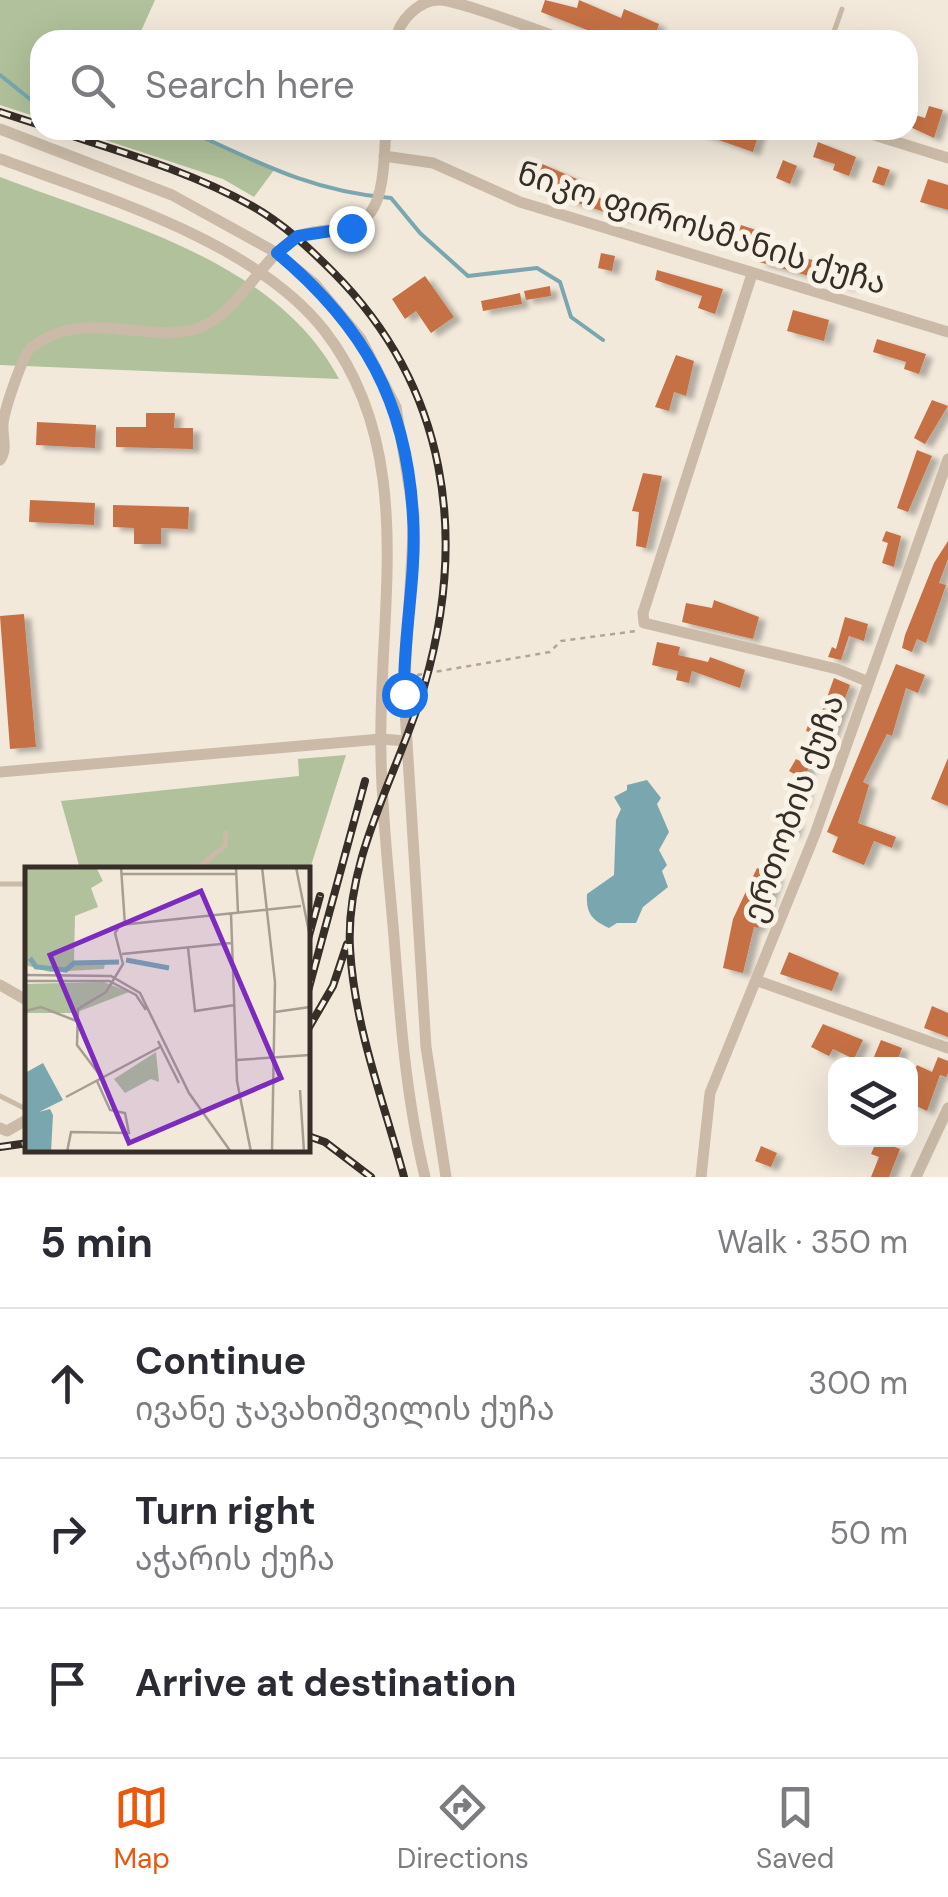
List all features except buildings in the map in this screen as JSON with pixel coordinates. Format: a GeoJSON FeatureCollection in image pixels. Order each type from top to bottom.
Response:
{"type":"FeatureCollection","features":[{"type":"Feature","properties":{"kind":"street"},"geometry":{"type":"LineString","coordinates":[[397,30],[417,7],[438,0],[469,5],[538,30]]}},
{"type":"Feature","properties":{"kind":"street"},"geometry":{"type":"LineString","coordinates":[[0,129],[172,194],[277,253],[315,284],[361,339],[396,407],[414,518],[404,678],[406,742],[426,1046],[446,1177]]}},
{"type":"Feature","properties":{"kind":"street"},"geometry":{"type":"LineString","coordinates":[[0,460],[6,452],[2,422],[26,350],[53,333],[85,326],[185,331],[215,322],[258,270],[298,236],[351,228],[374,204],[385,140]]}},
{"type":"Feature","properties":{"kind":"street"},"geometry":{"type":"LineString","coordinates":[[890,140],[948,158]]}},
{"type":"Feature","properties":{"kind":"street","name":"ნიკო ფიროსმანის ქუჩა"},"geometry":{"type":"LineString","coordinates":[[384,156],[433,163],[520,202],[948,332]]}},
{"type":"Feature","properties":{"kind":"street"},"geometry":{"type":"LineString","coordinates":[[0,159],[165,220],[258,270],[324,330],[368,406],[390,521],[380,739],[402,1046],[425,1177]]}},
{"type":"Feature","properties":{"kind":"street"},"geometry":{"type":"LineString","coordinates":[[752,274],[643,613],[644,623],[837,668],[869,682]]}},
{"type":"Feature","properties":{"kind":"street","name":"ერთობის ქუჩა"},"geometry":{"type":"LineString","coordinates":[[701,1177],[710,1093],[758,982],[948,459]]}},
{"type":"Feature","properties":{"kind":"street"},"geometry":{"type":"LineString","coordinates":[[0,772],[380,739],[406,742]]}},
{"type":"Feature","properties":{"kind":"street"},"geometry":{"type":"LineString","coordinates":[[758,982],[948,1048]]}},
{"type":"Feature","properties":{"kind":"street"},"geometry":{"type":"LineString","coordinates":[[0,984],[25,999]]}},
{"type":"Feature","properties":{"kind":"street"},"geometry":{"type":"LineString","coordinates":[[916,1177],[948,1108]]}},
{"type":"Feature","properties":{"kind":"lane"},"geometry":{"type":"LineString","coordinates":[[835,30],[842,10]]}},
{"type":"Feature","properties":{"kind":"lane"},"geometry":{"type":"LineString","coordinates":[[200,867],[224,846],[226,833]]}},
{"type":"Feature","properties":{"kind":"lane"},"geometry":{"type":"LineString","coordinates":[[0,1096],[25,1108]]}},
{"type":"Feature","properties":{"kind":"path"},"geometry":{"type":"LineString","coordinates":[[404,678],[550,652],[561,641],[635,632],[644,623]]}},
{"type":"Feature","properties":{"kind":"green space"},"geometry":{"type":"Polygon","coordinates":[[[0,0],[155,0],[142,30],[30,30],[30,115],[0,105],[0,0]]]}},
{"type":"Feature","properties":{"kind":"green space"},"geometry":{"type":"Polygon","coordinates":[[[105,140],[209,140],[274,170],[254,197],[223,179],[105,140]]]}},
{"type":"Feature","properties":{"kind":"green space"},"geometry":{"type":"Polygon","coordinates":[[[0,177],[143,229],[235,274],[276,303],[311,338],[339,379],[0,365],[0,177]]]}},
{"type":"Feature","properties":{"kind":"green space"},"geometry":{"type":"Polygon","coordinates":[[[346,755],[310,869],[79,867],[61,801],[299,776],[298,759],[346,755]]]}},
{"type":"Feature","properties":{"kind":"water"},"geometry":{"type":"Polygon","coordinates":[[[647,780],[661,798],[657,804],[669,832],[659,850],[667,865],[662,871],[668,887],[643,907],[636,923],[617,923],[609,928],[591,916],[587,894],[614,875],[616,820],[621,809],[614,797],[627,790],[627,785],[647,780]]]}},
{"type":"Feature","properties":{"kind":"waterway"},"geometry":{"type":"LineString","coordinates":[[0,75],[30,99]]}},
{"type":"Feature","properties":{"kind":"waterway"},"geometry":{"type":"LineString","coordinates":[[209,140],[311,182],[391,198],[420,233],[468,276],[537,268],[560,282],[571,317],[603,340]]}},
{"type":"Feature","properties":{"kind":"railway"},"geometry":{"type":"LineString","coordinates":[[0,112],[30,122]]}},
{"type":"Feature","properties":{"kind":"railway"},"geometry":{"type":"LineString","coordinates":[[85,140],[204,182],[252,206],[306,246],[372,318],[402,365],[424,415],[438,466],[445,520],[445,575],[424,687],[356,881],[350,948],[357,1006],[404,1177]]}},
{"type":"Feature","properties":{"kind":"railway"},"geometry":{"type":"LineString","coordinates":[[310,984],[365,781]]}},
{"type":"Feature","properties":{"kind":"railway"},"geometry":{"type":"LineString","coordinates":[[310,932],[320,896]]}},
{"type":"Feature","properties":{"kind":"railway"},"geometry":{"type":"LineString","coordinates":[[310,1026],[333,986],[347,944]]}},
{"type":"Feature","properties":{"kind":"railway"},"geometry":{"type":"LineString","coordinates":[[310,1137],[325,1142],[371,1177]]}},
{"type":"Feature","properties":{"kind":"railway"},"geometry":{"type":"LineString","coordinates":[[0,1147],[25,1143]]}},
{"type":"Feature","properties":{"kind":"route"},"geometry":{"type":"LineString","coordinates":[[351,228],[298,236],[277,253],[315,284],[361,339],[396,407],[414,518],[404,694]]}}]}
